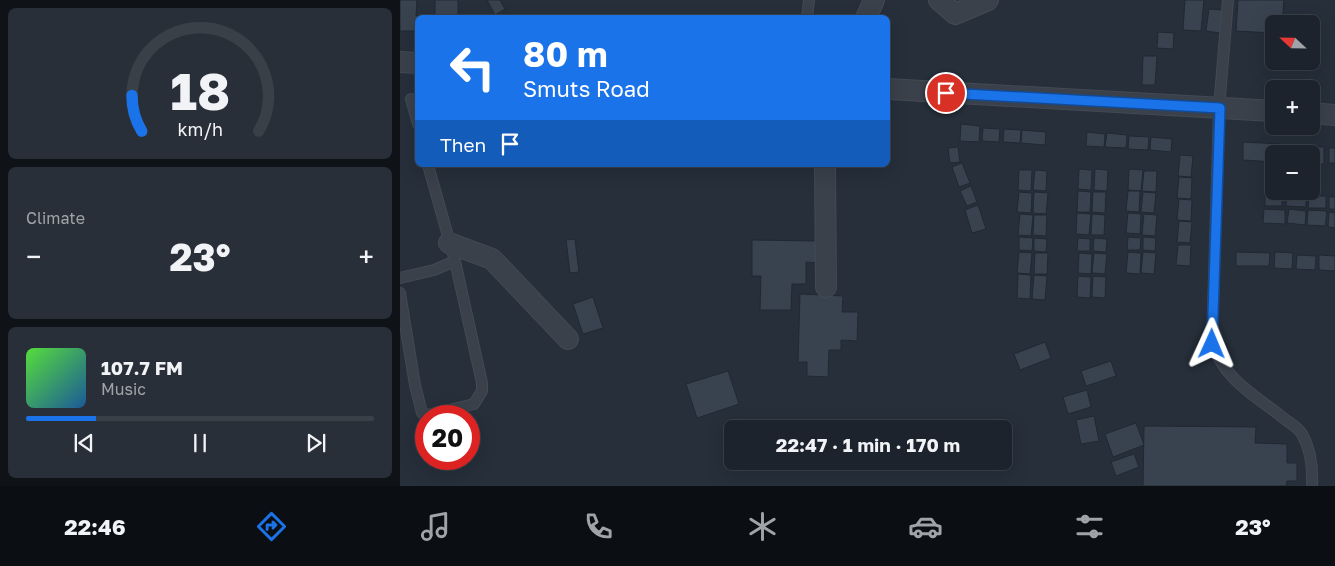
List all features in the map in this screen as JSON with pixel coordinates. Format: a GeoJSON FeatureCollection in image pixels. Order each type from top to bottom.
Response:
{"type":"FeatureCollection","features":[{"type":"Feature","properties":{"kind":"street"},"geometry":{"type":"LineString","coordinates":[[867,15],[874,0]]}},
{"type":"Feature","properties":{"kind":"street"},"geometry":{"type":"LineString","coordinates":[[939,0],[955,14],[988,0]]}},
{"type":"Feature","properties":{"kind":"street"},"geometry":{"type":"LineString","coordinates":[[400,62],[415,63]]}},
{"type":"Feature","properties":{"kind":"street"},"geometry":{"type":"LineString","coordinates":[[890,89],[1265,110]]}},
{"type":"Feature","properties":{"kind":"street"},"geometry":{"type":"LineString","coordinates":[[1320,114],[1335,115]]}},
{"type":"Feature","properties":{"kind":"street"},"geometry":{"type":"LineString","coordinates":[[825,167],[826,287]]}},
{"type":"Feature","properties":{"kind":"street"},"geometry":{"type":"LineString","coordinates":[[452,252],[492,259],[568,340]]}},
{"type":"Feature","properties":{"kind":"lane"},"geometry":{"type":"LineString","coordinates":[[808,15],[810,0]]}},
{"type":"Feature","properties":{"kind":"lane"},"geometry":{"type":"LineString","coordinates":[[1228,0],[1220,108],[1212,344],[1217,358],[1226,372],[1302,432],[1313,471],[1312,486]]}},
{"type":"Feature","properties":{"kind":"lane"},"geometry":{"type":"LineString","coordinates":[[411,98],[415,113]]}},
{"type":"Feature","properties":{"kind":"lane"},"geometry":{"type":"LineString","coordinates":[[400,293],[415,385],[422,412],[428,415],[474,404],[482,391],[482,383],[452,252],[429,167]]}},
{"type":"Feature","properties":{"kind":"lane"},"geometry":{"type":"LineString","coordinates":[[400,278],[434,270],[452,252]]}},
{"type":"Feature","properties":{"kind":"building"},"geometry":{"type":"Polygon","coordinates":[[[400,0],[417,0],[415,31],[400,31],[400,0]]]}},
{"type":"Feature","properties":{"kind":"building"},"geometry":{"type":"Polygon","coordinates":[[[435,0],[458,0],[458,15],[435,15],[435,0]]]}},
{"type":"Feature","properties":{"kind":"building"},"geometry":{"type":"Polygon","coordinates":[[[487,0],[500,0],[505,9],[495,15],[487,0]]]}},
{"type":"Feature","properties":{"kind":"building"},"geometry":{"type":"Polygon","coordinates":[[[1185,0],[1204,0],[1201,31],[1183,30],[1185,0]]]}},
{"type":"Feature","properties":{"kind":"building"},"geometry":{"type":"Polygon","coordinates":[[[1238,0],[1284,0],[1283,15],[1265,15],[1265,33],[1236,31],[1238,0]]]}},
{"type":"Feature","properties":{"kind":"building"},"geometry":{"type":"Polygon","coordinates":[[[1209,9],[1223,10],[1220,33],[1206,31],[1209,9]]]}},
{"type":"Feature","properties":{"kind":"building"},"geometry":{"type":"Polygon","coordinates":[[[1158,32],[1174,33],[1173,49],[1157,48],[1158,32]]]}},
{"type":"Feature","properties":{"kind":"building"},"geometry":{"type":"Polygon","coordinates":[[[1143,56],[1157,56],[1155,85],[1142,85],[1143,56]]]}},
{"type":"Feature","properties":{"kind":"building"},"geometry":{"type":"Polygon","coordinates":[[[961,124],[980,126],[979,142],[960,141],[961,124]]]}},
{"type":"Feature","properties":{"kind":"building"},"geometry":{"type":"Polygon","coordinates":[[[983,128],[1000,129],[999,142],[982,141],[983,128]]]}},
{"type":"Feature","properties":{"kind":"building"},"geometry":{"type":"Polygon","coordinates":[[[1004,129],[1021,130],[1020,143],[1003,142],[1004,129]]]}},
{"type":"Feature","properties":{"kind":"building"},"geometry":{"type":"Polygon","coordinates":[[[1022,130],[1046,132],[1045,145],[1021,143],[1022,130]]]}},
{"type":"Feature","properties":{"kind":"building"},"geometry":{"type":"Polygon","coordinates":[[[1087,132],[1105,134],[1104,147],[1086,146],[1087,132]]]}},
{"type":"Feature","properties":{"kind":"building"},"geometry":{"type":"Polygon","coordinates":[[[1107,133],[1127,135],[1126,148],[1105,147],[1107,133]]]}},
{"type":"Feature","properties":{"kind":"building"},"geometry":{"type":"Polygon","coordinates":[[[1129,136],[1149,137],[1148,150],[1128,149],[1129,136]]]}},
{"type":"Feature","properties":{"kind":"building"},"geometry":{"type":"Polygon","coordinates":[[[1151,137],[1172,139],[1171,152],[1150,150],[1151,137]]]}},
{"type":"Feature","properties":{"kind":"building"},"geometry":{"type":"Polygon","coordinates":[[[1243,142],[1280,144],[1265,145],[1265,161],[1243,160],[1243,142]]]}},
{"type":"Feature","properties":{"kind":"building"},"geometry":{"type":"Polygon","coordinates":[[[958,147],[960,162],[950,163],[948,148],[958,147]]]}},
{"type":"Feature","properties":{"kind":"building"},"geometry":{"type":"Polygon","coordinates":[[[1320,147],[1324,147],[1324,164],[1320,164],[1320,147]]]}},
{"type":"Feature","properties":{"kind":"building"},"geometry":{"type":"Polygon","coordinates":[[[1329,148],[1335,148],[1335,163],[1329,163],[1329,148]]]}},
{"type":"Feature","properties":{"kind":"building"},"geometry":{"type":"Polygon","coordinates":[[[1180,155],[1193,156],[1191,177],[1178,176],[1180,155]]]}},
{"type":"Feature","properties":{"kind":"building"},"geometry":{"type":"Polygon","coordinates":[[[962,163],[970,183],[959,187],[952,167],[962,163]]]}},
{"type":"Feature","properties":{"kind":"building"},"geometry":{"type":"Polygon","coordinates":[[[1079,169],[1092,170],[1091,190],[1078,189],[1079,169]]]}},
{"type":"Feature","properties":{"kind":"building"},"geometry":{"type":"Polygon","coordinates":[[[1095,169],[1108,170],[1107,191],[1094,190],[1095,169]]]}},
{"type":"Feature","properties":{"kind":"building"},"geometry":{"type":"Polygon","coordinates":[[[1129,169],[1143,170],[1141,191],[1128,190],[1129,169]]]}},
{"type":"Feature","properties":{"kind":"building"},"geometry":{"type":"Polygon","coordinates":[[[1019,170],[1032,170],[1031,191],[1018,190],[1019,170]]]}},
{"type":"Feature","properties":{"kind":"building"},"geometry":{"type":"Polygon","coordinates":[[[1035,170],[1047,171],[1046,191],[1033,190],[1035,170]]]}},
{"type":"Feature","properties":{"kind":"building"},"geometry":{"type":"Polygon","coordinates":[[[1144,171],[1157,171],[1156,192],[1142,191],[1144,171]]]}},
{"type":"Feature","properties":{"kind":"building"},"geometry":{"type":"Polygon","coordinates":[[[1179,177],[1192,178],[1191,199],[1177,198],[1179,177]]]}},
{"type":"Feature","properties":{"kind":"building"},"geometry":{"type":"Polygon","coordinates":[[[971,186],[977,202],[967,206],[960,191],[971,186]]]}},
{"type":"Feature","properties":{"kind":"building"},"geometry":{"type":"Polygon","coordinates":[[[1078,191],[1091,192],[1090,212],[1077,212],[1078,191]]]}},
{"type":"Feature","properties":{"kind":"building"},"geometry":{"type":"Polygon","coordinates":[[[1128,191],[1140,191],[1139,212],[1126,211],[1128,191]]]}},
{"type":"Feature","properties":{"kind":"building"},"geometry":{"type":"Polygon","coordinates":[[[1019,192],[1032,193],[1031,213],[1017,212],[1019,192]]]}},
{"type":"Feature","properties":{"kind":"building"},"geometry":{"type":"Polygon","coordinates":[[[1034,192],[1048,193],[1046,214],[1033,213],[1034,192]]]}},
{"type":"Feature","properties":{"kind":"building"},"geometry":{"type":"Polygon","coordinates":[[[1093,192],[1106,192],[1105,213],[1092,212],[1093,192]]]}},
{"type":"Feature","properties":{"kind":"building"},"geometry":{"type":"Polygon","coordinates":[[[1143,192],[1156,193],[1154,213],[1141,212],[1143,192]]]}},
{"type":"Feature","properties":{"kind":"building"},"geometry":{"type":"Polygon","coordinates":[[[1320,196],[1326,196],[1326,208],[1308,208],[1309,200],[1320,200],[1320,196]]]}},
{"type":"Feature","properties":{"kind":"building"},"geometry":{"type":"Polygon","coordinates":[[[1329,197],[1335,197],[1335,209],[1329,209],[1329,197]]]}},
{"type":"Feature","properties":{"kind":"building"},"geometry":{"type":"Polygon","coordinates":[[[1179,199],[1192,200],[1191,221],[1177,220],[1179,199]]]}},
{"type":"Feature","properties":{"kind":"building"},"geometry":{"type":"Polygon","coordinates":[[[1265,200],[1282,200],[1282,206],[1265,206],[1265,200]]]}},
{"type":"Feature","properties":{"kind":"building"},"geometry":{"type":"Polygon","coordinates":[[[1287,200],[1306,200],[1306,207],[1286,206],[1287,200]]]}},
{"type":"Feature","properties":{"kind":"building"},"geometry":{"type":"Polygon","coordinates":[[[978,205],[986,229],[972,233],[965,210],[978,205]]]}},
{"type":"Feature","properties":{"kind":"building"},"geometry":{"type":"Polygon","coordinates":[[[1264,209],[1285,210],[1285,224],[1263,223],[1264,209]]]}},
{"type":"Feature","properties":{"kind":"building"},"geometry":{"type":"Polygon","coordinates":[[[1289,209],[1306,211],[1305,225],[1287,223],[1289,209]]]}},
{"type":"Feature","properties":{"kind":"building"},"geometry":{"type":"Polygon","coordinates":[[[1308,210],[1327,211],[1325,226],[1307,225],[1308,210]]]}},
{"type":"Feature","properties":{"kind":"building"},"geometry":{"type":"Polygon","coordinates":[[[1329,212],[1335,213],[1335,228],[1328,227],[1329,212]]]}},
{"type":"Feature","properties":{"kind":"building"},"geometry":{"type":"Polygon","coordinates":[[[1077,213],[1091,214],[1089,235],[1076,234],[1077,213]]]}},
{"type":"Feature","properties":{"kind":"building"},"geometry":{"type":"Polygon","coordinates":[[[1128,213],[1141,214],[1140,234],[1126,233],[1128,213]]]}},
{"type":"Feature","properties":{"kind":"building"},"geometry":{"type":"Polygon","coordinates":[[[1020,214],[1033,215],[1031,236],[1018,235],[1020,214]]]}},
{"type":"Feature","properties":{"kind":"building"},"geometry":{"type":"Polygon","coordinates":[[[1092,214],[1105,215],[1104,235],[1091,235],[1092,214]]]}},
{"type":"Feature","properties":{"kind":"building"},"geometry":{"type":"Polygon","coordinates":[[[1144,214],[1157,215],[1155,236],[1142,235],[1144,214]]]}},
{"type":"Feature","properties":{"kind":"building"},"geometry":{"type":"Polygon","coordinates":[[[1034,215],[1047,215],[1046,236],[1033,235],[1034,215]]]}},
{"type":"Feature","properties":{"kind":"building"},"geometry":{"type":"Polygon","coordinates":[[[1179,221],[1192,222],[1190,243],[1177,242],[1179,221]]]}},
{"type":"Feature","properties":{"kind":"building"},"geometry":{"type":"Polygon","coordinates":[[[1019,237],[1033,238],[1032,251],[1019,250],[1019,237]]]}},
{"type":"Feature","properties":{"kind":"building"},"geometry":{"type":"Polygon","coordinates":[[[1128,237],[1141,238],[1140,250],[1127,250],[1128,237]]]}},
{"type":"Feature","properties":{"kind":"building"},"geometry":{"type":"Polygon","coordinates":[[[1143,237],[1156,238],[1155,251],[1143,250],[1143,237]]]}},
{"type":"Feature","properties":{"kind":"building"},"geometry":{"type":"Polygon","coordinates":[[[1034,238],[1047,239],[1046,252],[1034,251],[1034,238]]]}},
{"type":"Feature","properties":{"kind":"building"},"geometry":{"type":"Polygon","coordinates":[[[1078,238],[1090,239],[1090,251],[1077,251],[1078,238]]]}},
{"type":"Feature","properties":{"kind":"building"},"geometry":{"type":"Polygon","coordinates":[[[1094,238],[1107,239],[1106,252],[1093,251],[1094,238]]]}},
{"type":"Feature","properties":{"kind":"building"},"geometry":{"type":"Polygon","coordinates":[[[575,239],[579,272],[570,273],[566,240],[575,239]]]}},
{"type":"Feature","properties":{"kind":"building"},"geometry":{"type":"Polygon","coordinates":[[[752,240],[817,241],[817,263],[806,262],[806,284],[792,284],[791,310],[760,310],[761,276],[752,276],[752,240]]]}},
{"type":"Feature","properties":{"kind":"building"},"geometry":{"type":"Polygon","coordinates":[[[1178,245],[1191,245],[1190,266],[1176,265],[1178,245]]]}},
{"type":"Feature","properties":{"kind":"building"},"geometry":{"type":"Polygon","coordinates":[[[1019,252],[1032,253],[1030,274],[1017,273],[1019,252]]]}},
{"type":"Feature","properties":{"kind":"building"},"geometry":{"type":"Polygon","coordinates":[[[1128,252],[1141,253],[1140,274],[1126,273],[1128,252]]]}},
{"type":"Feature","properties":{"kind":"building"},"geometry":{"type":"Polygon","coordinates":[[[1143,252],[1156,253],[1154,274],[1141,273],[1143,252]]]}},
{"type":"Feature","properties":{"kind":"building"},"geometry":{"type":"Polygon","coordinates":[[[1236,252],[1270,253],[1269,266],[1236,266],[1236,252]]]}},
{"type":"Feature","properties":{"kind":"building"},"geometry":{"type":"Polygon","coordinates":[[[1275,252],[1293,253],[1292,269],[1274,268],[1275,252]]]}},
{"type":"Feature","properties":{"kind":"building"},"geometry":{"type":"Polygon","coordinates":[[[1035,253],[1048,253],[1047,274],[1034,274],[1035,253]]]}},
{"type":"Feature","properties":{"kind":"building"},"geometry":{"type":"Polygon","coordinates":[[[1079,253],[1092,254],[1091,274],[1078,273],[1079,253]]]}},
{"type":"Feature","properties":{"kind":"building"},"geometry":{"type":"Polygon","coordinates":[[[1094,253],[1107,254],[1105,274],[1092,273],[1094,253]]]}},
{"type":"Feature","properties":{"kind":"building"},"geometry":{"type":"Polygon","coordinates":[[[1297,255],[1316,256],[1315,270],[1296,269],[1297,255]]]}},
{"type":"Feature","properties":{"kind":"building"},"geometry":{"type":"Polygon","coordinates":[[[1319,255],[1335,256],[1335,271],[1319,270],[1319,255]]]}},
{"type":"Feature","properties":{"kind":"building"},"geometry":{"type":"Polygon","coordinates":[[[1018,274],[1031,275],[1030,299],[1017,298],[1018,274]]]}},
{"type":"Feature","properties":{"kind":"building"},"geometry":{"type":"Polygon","coordinates":[[[1034,275],[1047,276],[1045,300],[1032,299],[1034,275]]]}},
{"type":"Feature","properties":{"kind":"building"},"geometry":{"type":"Polygon","coordinates":[[[1078,276],[1091,277],[1090,298],[1077,297],[1078,276]]]}},
{"type":"Feature","properties":{"kind":"building"},"geometry":{"type":"Polygon","coordinates":[[[1093,276],[1106,277],[1105,298],[1092,297],[1093,276]]]}},
{"type":"Feature","properties":{"kind":"building"},"geometry":{"type":"Polygon","coordinates":[[[800,294],[843,296],[842,312],[858,312],[857,341],[841,340],[841,350],[829,350],[828,377],[807,376],[807,362],[798,362],[800,294]]]}},
{"type":"Feature","properties":{"kind":"building"},"geometry":{"type":"Polygon","coordinates":[[[593,297],[603,328],[583,334],[573,304],[593,297]]]}},
{"type":"Feature","properties":{"kind":"building"},"geometry":{"type":"Polygon","coordinates":[[[1045,342],[1051,358],[1020,370],[1014,354],[1045,342]]]}},
{"type":"Feature","properties":{"kind":"building"},"geometry":{"type":"Polygon","coordinates":[[[1111,361],[1116,376],[1086,386],[1081,371],[1111,361]]]}},
{"type":"Feature","properties":{"kind":"building"},"geometry":{"type":"Polygon","coordinates":[[[728,371],[739,404],[697,418],[686,384],[728,371]]]}},
{"type":"Feature","properties":{"kind":"building"},"geometry":{"type":"Polygon","coordinates":[[[1087,390],[1091,407],[1068,414],[1063,397],[1087,390]]]}},
{"type":"Feature","properties":{"kind":"building"},"geometry":{"type":"Polygon","coordinates":[[[1094,416],[1099,441],[1081,444],[1076,420],[1094,416]]]}},
{"type":"Feature","properties":{"kind":"building"},"geometry":{"type":"Polygon","coordinates":[[[1136,423],[1144,445],[1113,457],[1105,434],[1136,423]]]}},
{"type":"Feature","properties":{"kind":"building"},"geometry":{"type":"Polygon","coordinates":[[[1144,426],[1256,427],[1255,443],[1287,444],[1287,463],[1297,463],[1297,481],[1287,481],[1286,486],[1143,486],[1144,426]]]}},
{"type":"Feature","properties":{"kind":"building"},"geometry":{"type":"Polygon","coordinates":[[[1134,454],[1139,467],[1116,476],[1111,462],[1134,454]]]}},
{"type":"Feature","properties":{"kind":"route"},"geometry":{"type":"LineString","coordinates":[[946,93],[1220,108],[1212,344]]}}]}
